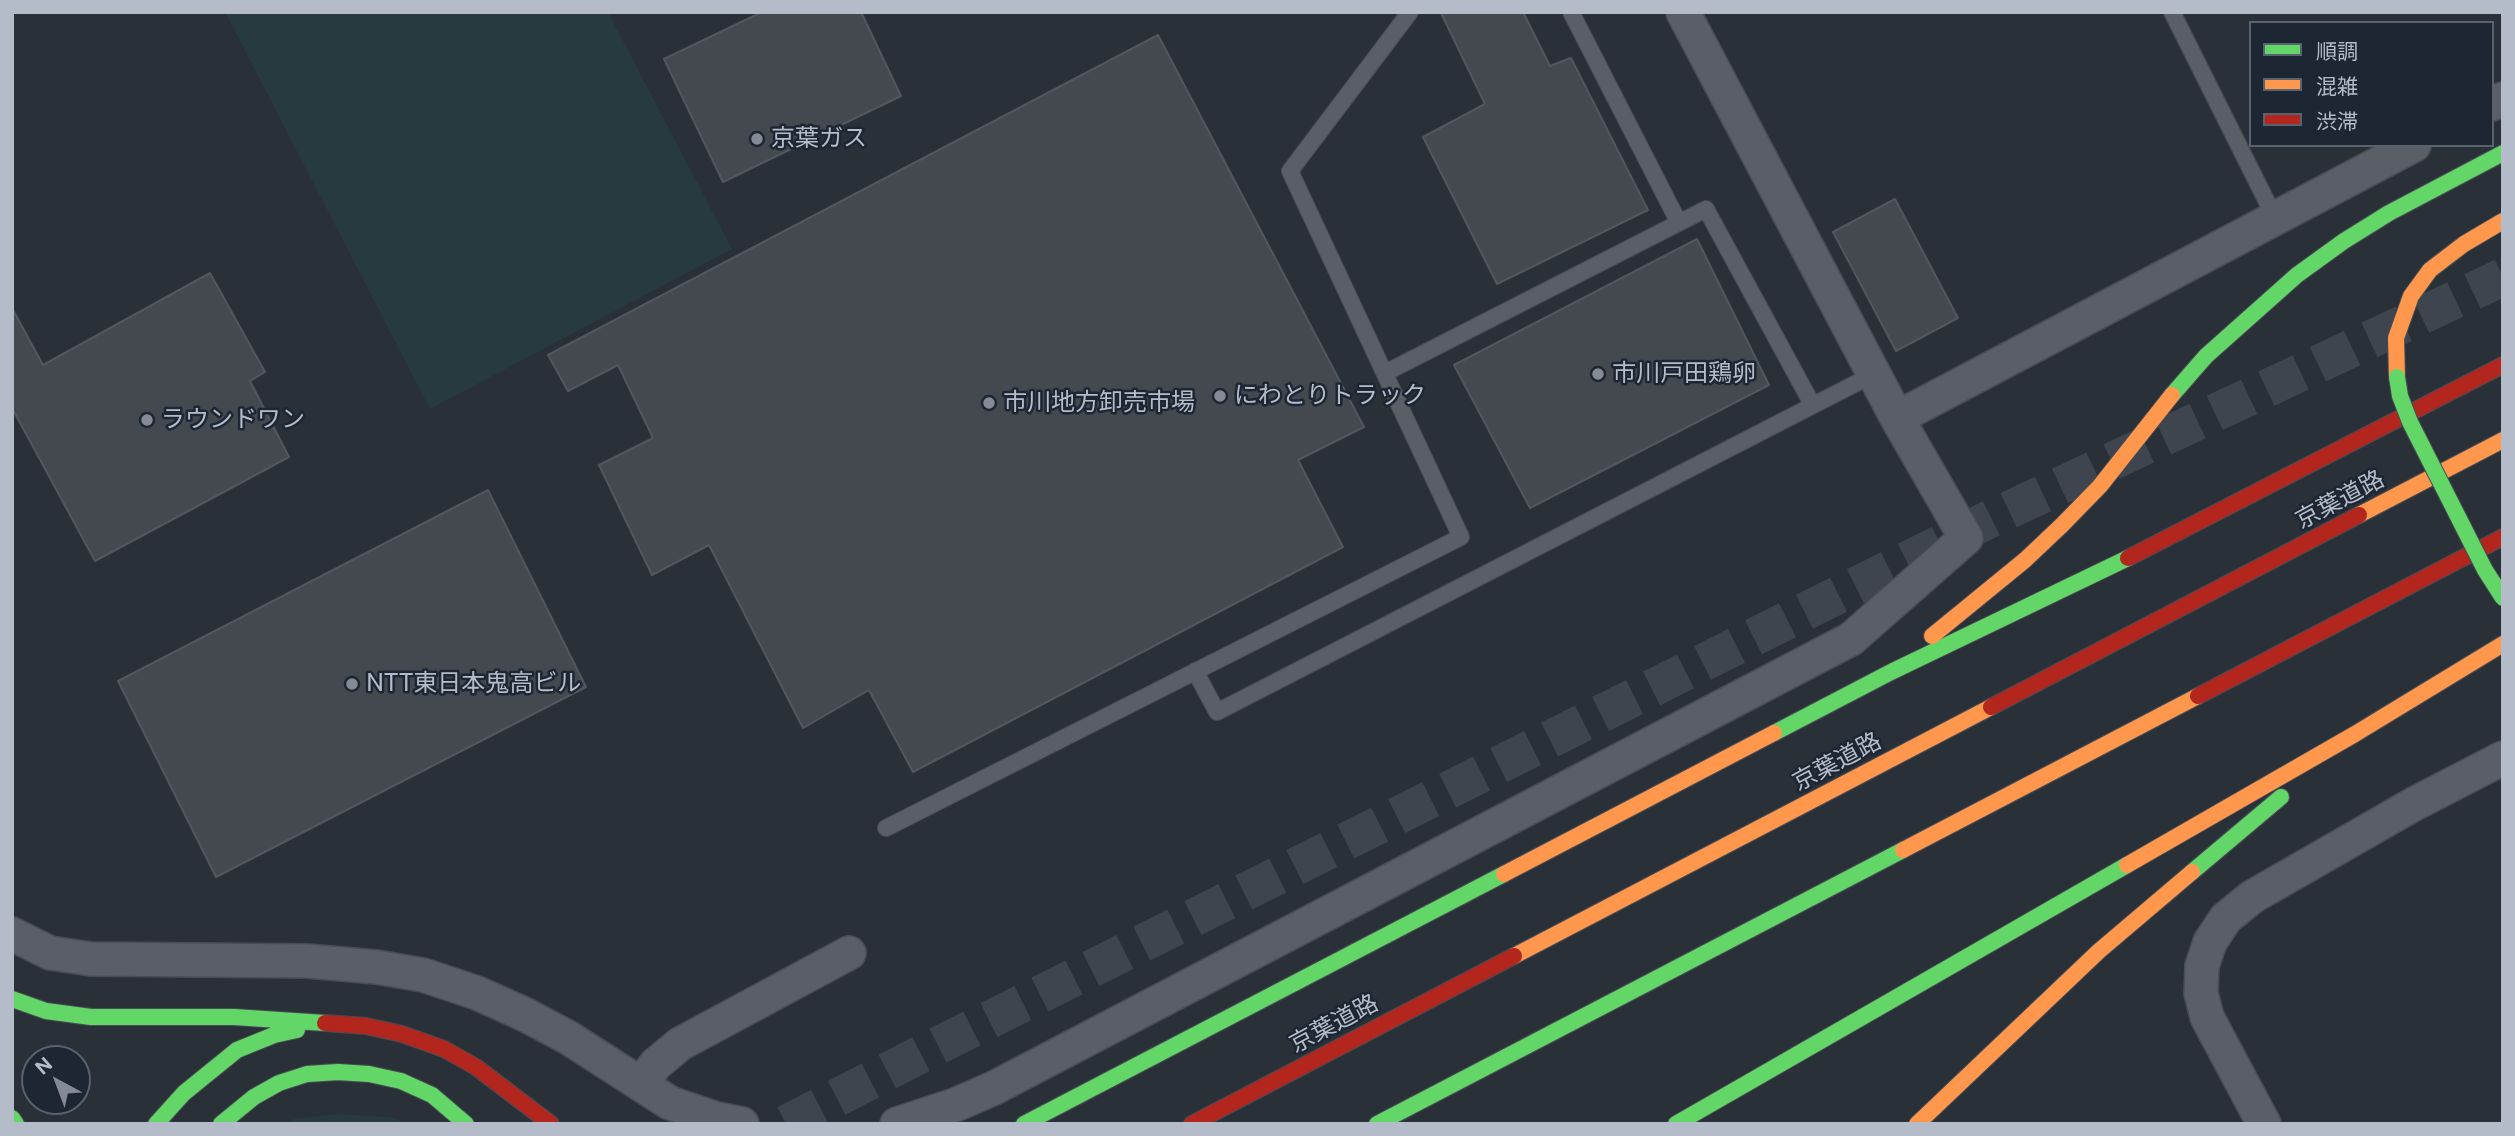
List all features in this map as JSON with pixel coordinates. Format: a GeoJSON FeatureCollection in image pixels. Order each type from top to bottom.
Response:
{"type":"FeatureCollection","features":[{"type":"Feature","properties":{"kind":"main road"},"geometry":{"type":"LineString","coordinates":[[1891,672],[2025,560],[2062,525],[2100,486],[2166,401],[2206,356],[2278,291],[2343,241],[2389,213],[2503,153]]}},
{"type":"Feature","properties":{"kind":"main road"},"geometry":{"type":"LineString","coordinates":[[2503,221],[2464,244],[2430,270],[2411,296],[2396,338],[2400,396],[2410,422],[2485,570],[2503,598]]}},
{"type":"Feature","properties":{"kind":"main road"},"geometry":{"type":"LineString","coordinates":[[1024,1124],[1891,672],[2089,578],[2503,365]]}},
{"type":"Feature","properties":{"kind":"main road","name":"京葉道路"},"geometry":{"type":"LineString","coordinates":[[1192,1124],[2503,440]]}},
{"type":"Feature","properties":{"kind":"main road"},"geometry":{"type":"LineString","coordinates":[[1377,1124],[2503,537]]}},
{"type":"Feature","properties":{"kind":"main road"},"geometry":{"type":"LineString","coordinates":[[1676,1124],[2355,734],[2503,645]]}},
{"type":"Feature","properties":{"kind":"main road"},"geometry":{"type":"LineString","coordinates":[[1917,1124],[2099,951],[2355,734]]}},
{"type":"Feature","properties":{"kind":"main road"},"geometry":{"type":"LineString","coordinates":[[12,999],[46,1011],[92,1017],[234,1017],[366,1026],[443,1049],[505,1087],[551,1124]]}},
{"type":"Feature","properties":{"kind":"main road"},"geometry":{"type":"LineString","coordinates":[[156,1124],[184,1093],[237,1050],[274,1035],[328,1023]]}},
{"type":"Feature","properties":{"kind":"main road"},"geometry":{"type":"LineString","coordinates":[[221,1124],[254,1097],[279,1083],[307,1074],[338,1072],[369,1074],[401,1081],[432,1095],[466,1124]]}},
{"type":"Feature","properties":{"kind":"main road"},"geometry":{"type":"LineString","coordinates":[[12,1118],[16,1124]]}},
{"type":"Feature","properties":{"kind":"street"},"geometry":{"type":"LineString","coordinates":[[897,1124],[955,1105],[994,1088],[1851,639],[1966,538],[1897,418],[1683,12]]}},
{"type":"Feature","properties":{"kind":"street"},"geometry":{"type":"LineString","coordinates":[[1897,418],[2410,147]]}},
{"type":"Feature","properties":{"kind":"street"},"geometry":{"type":"LineString","coordinates":[[2264,1124],[2207,1017],[2201,993],[2202,966],[2210,942],[2226,918],[2252,897],[2414,804],[2503,758]]}},
{"type":"Feature","properties":{"kind":"street"},"geometry":{"type":"LineString","coordinates":[[12,934],[50,953],[91,959],[307,961],[376,967],[422,975],[477,993],[524,1014],[569,1038],[670,1103],[717,1119],[742,1124]]}},
{"type":"Feature","properties":{"kind":"street"},"geometry":{"type":"LineString","coordinates":[[640,1084],[656,1064],[680,1044],[849,953]]}},
{"type":"Feature","properties":{"kind":"lane"},"geometry":{"type":"LineString","coordinates":[[886,828],[1461,537],[1290,171],[1410,12]]}},
{"type":"Feature","properties":{"kind":"lane"},"geometry":{"type":"LineString","coordinates":[[1571,12],[1679,223]]}},
{"type":"Feature","properties":{"kind":"lane"},"geometry":{"type":"LineString","coordinates":[[2172,12],[2275,218]]}},
{"type":"Feature","properties":{"kind":"lane"},"geometry":{"type":"LineString","coordinates":[[1385,373],[1706,209],[1812,404]]}},
{"type":"Feature","properties":{"kind":"lane"},"geometry":{"type":"LineString","coordinates":[[1195,671],[1217,712],[1874,374]]}},
{"type":"Feature","properties":{"kind":"green space"},"geometry":{"type":"Polygon","coordinates":[[[225,12],[608,12],[732,249],[430,409],[225,12]]]}},
{"type":"Feature","properties":{"kind":"green space"},"geometry":{"type":"Polygon","coordinates":[[[336,1114],[389,1117],[409,1124],[286,1124],[294,1119],[336,1114]]]}},
{"type":"Feature","properties":{"kind":"building","name":"京葉ガス"},"geometry":{"type":"Polygon","coordinates":[[[762,12],[861,12],[901,96],[723,182],[664,59],[762,12]]]}},
{"type":"Feature","properties":{"kind":"building"},"geometry":{"type":"Polygon","coordinates":[[[1523,12],[1550,66],[1571,58],[1648,210],[1497,284],[1423,137],[1485,104],[1441,13],[1523,12]]]}},
{"type":"Feature","properties":{"kind":"building"},"geometry":{"type":"Polygon","coordinates":[[[1158,35],[1364,427],[1298,460],[1343,547],[913,772],[869,690],[803,728],[709,545],[652,575],[599,465],[653,438],[618,365],[568,391],[548,355],[1158,35]]]}},
{"type":"Feature","properties":{"kind":"building"},"geometry":{"type":"Polygon","coordinates":[[[1895,199],[1958,318],[1896,351],[1833,232],[1895,199]]]}},
{"type":"Feature","properties":{"kind":"building"},"geometry":{"type":"Polygon","coordinates":[[[1697,239],[1769,385],[1530,508],[1454,365],[1697,239]]]}},
{"type":"Feature","properties":{"kind":"building"},"geometry":{"type":"Polygon","coordinates":[[[210,273],[265,372],[250,381],[289,457],[95,561],[12,408],[12,308],[43,365],[210,273]]]}},
{"type":"Feature","properties":{"kind":"building","name":"NTT東日本鬼高ビル"},"geometry":{"type":"Polygon","coordinates":[[[488,490],[586,687],[216,877],[118,681],[488,490]]]}},
{"type":"Feature","properties":{"kind":"tunnel"},"geometry":{"type":"LineString","coordinates":[[786,1124],[1994,517],[2503,277]]}},
{"type":"Feature","properties":{"kind":"traffic: fast"},"geometry":{"type":"LineString","coordinates":[[2172,395],[2206,356],[2297,275],[2389,213],[2503,153]]}},
{"type":"Feature","properties":{"kind":"traffic: fast"},"geometry":{"type":"LineString","coordinates":[[2397,377],[2400,396],[2410,422],[2485,570],[2503,598]]}},
{"type":"Feature","properties":{"kind":"traffic: fast"},"geometry":{"type":"LineString","coordinates":[[1774,733],[1891,672],[2128,558]]}},
{"type":"Feature","properties":{"kind":"traffic: fast"},"geometry":{"type":"LineString","coordinates":[[2192,872],[2281,797]]}},
{"type":"Feature","properties":{"kind":"traffic: fast"},"geometry":{"type":"LineString","coordinates":[[1377,1124],[1903,850]]}},
{"type":"Feature","properties":{"kind":"traffic: fast"},"geometry":{"type":"LineString","coordinates":[[1676,1124],[2127,865]]}},
{"type":"Feature","properties":{"kind":"traffic: fast"},"geometry":{"type":"LineString","coordinates":[[1024,1124],[1504,874]]}},
{"type":"Feature","properties":{"kind":"traffic: fast"},"geometry":{"type":"LineString","coordinates":[[12,999],[46,1011],[91,1017],[234,1017],[325,1023]]}},
{"type":"Feature","properties":{"kind":"traffic: fast"},"geometry":{"type":"LineString","coordinates":[[156,1124],[184,1093],[237,1050],[274,1035],[297,1030]]}},
{"type":"Feature","properties":{"kind":"traffic: fast"},"geometry":{"type":"LineString","coordinates":[[221,1124],[254,1097],[279,1083],[307,1074],[338,1072],[369,1074],[401,1081],[432,1095],[466,1124]]}},
{"type":"Feature","properties":{"kind":"traffic: fast"},"geometry":{"type":"LineString","coordinates":[[12,1118],[16,1124]]}},
{"type":"Feature","properties":{"kind":"traffic: slow"},"geometry":{"type":"LineString","coordinates":[[2397,377],[2396,338],[2411,296],[2430,270],[2464,244],[2503,221]]}},
{"type":"Feature","properties":{"kind":"traffic: slow"},"geometry":{"type":"LineString","coordinates":[[1932,636],[2025,560],[2062,525],[2100,486],[2172,395]]}},
{"type":"Feature","properties":{"kind":"traffic: slow"},"geometry":{"type":"LineString","coordinates":[[2359,515],[2503,440]]}},
{"type":"Feature","properties":{"kind":"traffic: slow"},"geometry":{"type":"LineString","coordinates":[[2127,865],[2355,734],[2503,644]]}},
{"type":"Feature","properties":{"kind":"traffic: slow"},"geometry":{"type":"LineString","coordinates":[[1903,850],[2198,696]]}},
{"type":"Feature","properties":{"kind":"traffic: slow"},"geometry":{"type":"LineString","coordinates":[[1514,956],[1991,707]]}},
{"type":"Feature","properties":{"kind":"traffic: slow"},"geometry":{"type":"LineString","coordinates":[[1504,874],[1774,733]]}},
{"type":"Feature","properties":{"kind":"traffic: slow"},"geometry":{"type":"LineString","coordinates":[[1917,1124],[2099,951],[2192,872]]}},
{"type":"Feature","properties":{"kind":"traffic: jam"},"geometry":{"type":"LineString","coordinates":[[2128,558],[2503,365]]}},
{"type":"Feature","properties":{"kind":"traffic: jam"},"geometry":{"type":"LineString","coordinates":[[1991,707],[2359,515]]}},
{"type":"Feature","properties":{"kind":"traffic: jam"},"geometry":{"type":"LineString","coordinates":[[2198,696],[2503,537]]}},
{"type":"Feature","properties":{"kind":"traffic: jam"},"geometry":{"type":"LineString","coordinates":[[1192,1124],[1514,956]]}},
{"type":"Feature","properties":{"kind":"traffic: jam"},"geometry":{"type":"LineString","coordinates":[[325,1023],[366,1026],[402,1034],[444,1049],[476,1067],[551,1124]]}},
{"type":"Feature","properties":{"kind":"place","name":"京葉ガス"},"geometry":{"type":"Point","coordinates":[757,139]}},
{"type":"Feature","properties":{"kind":"place","name":"市川戸田鶏卵"},"geometry":{"type":"Point","coordinates":[1598,374]}},
{"type":"Feature","properties":{"kind":"place","name":"にわとりトラック"},"geometry":{"type":"Point","coordinates":[1220,396]}},
{"type":"Feature","properties":{"kind":"place","name":"市川地方卸売市場"},"geometry":{"type":"Point","coordinates":[989,403]}},
{"type":"Feature","properties":{"kind":"place","name":"ラウンドワン"},"geometry":{"type":"Point","coordinates":[147,420]}},
{"type":"Feature","properties":{"kind":"place","name":"NTT東日本鬼高ビル"},"geometry":{"type":"Point","coordinates":[352,684]}}]}
